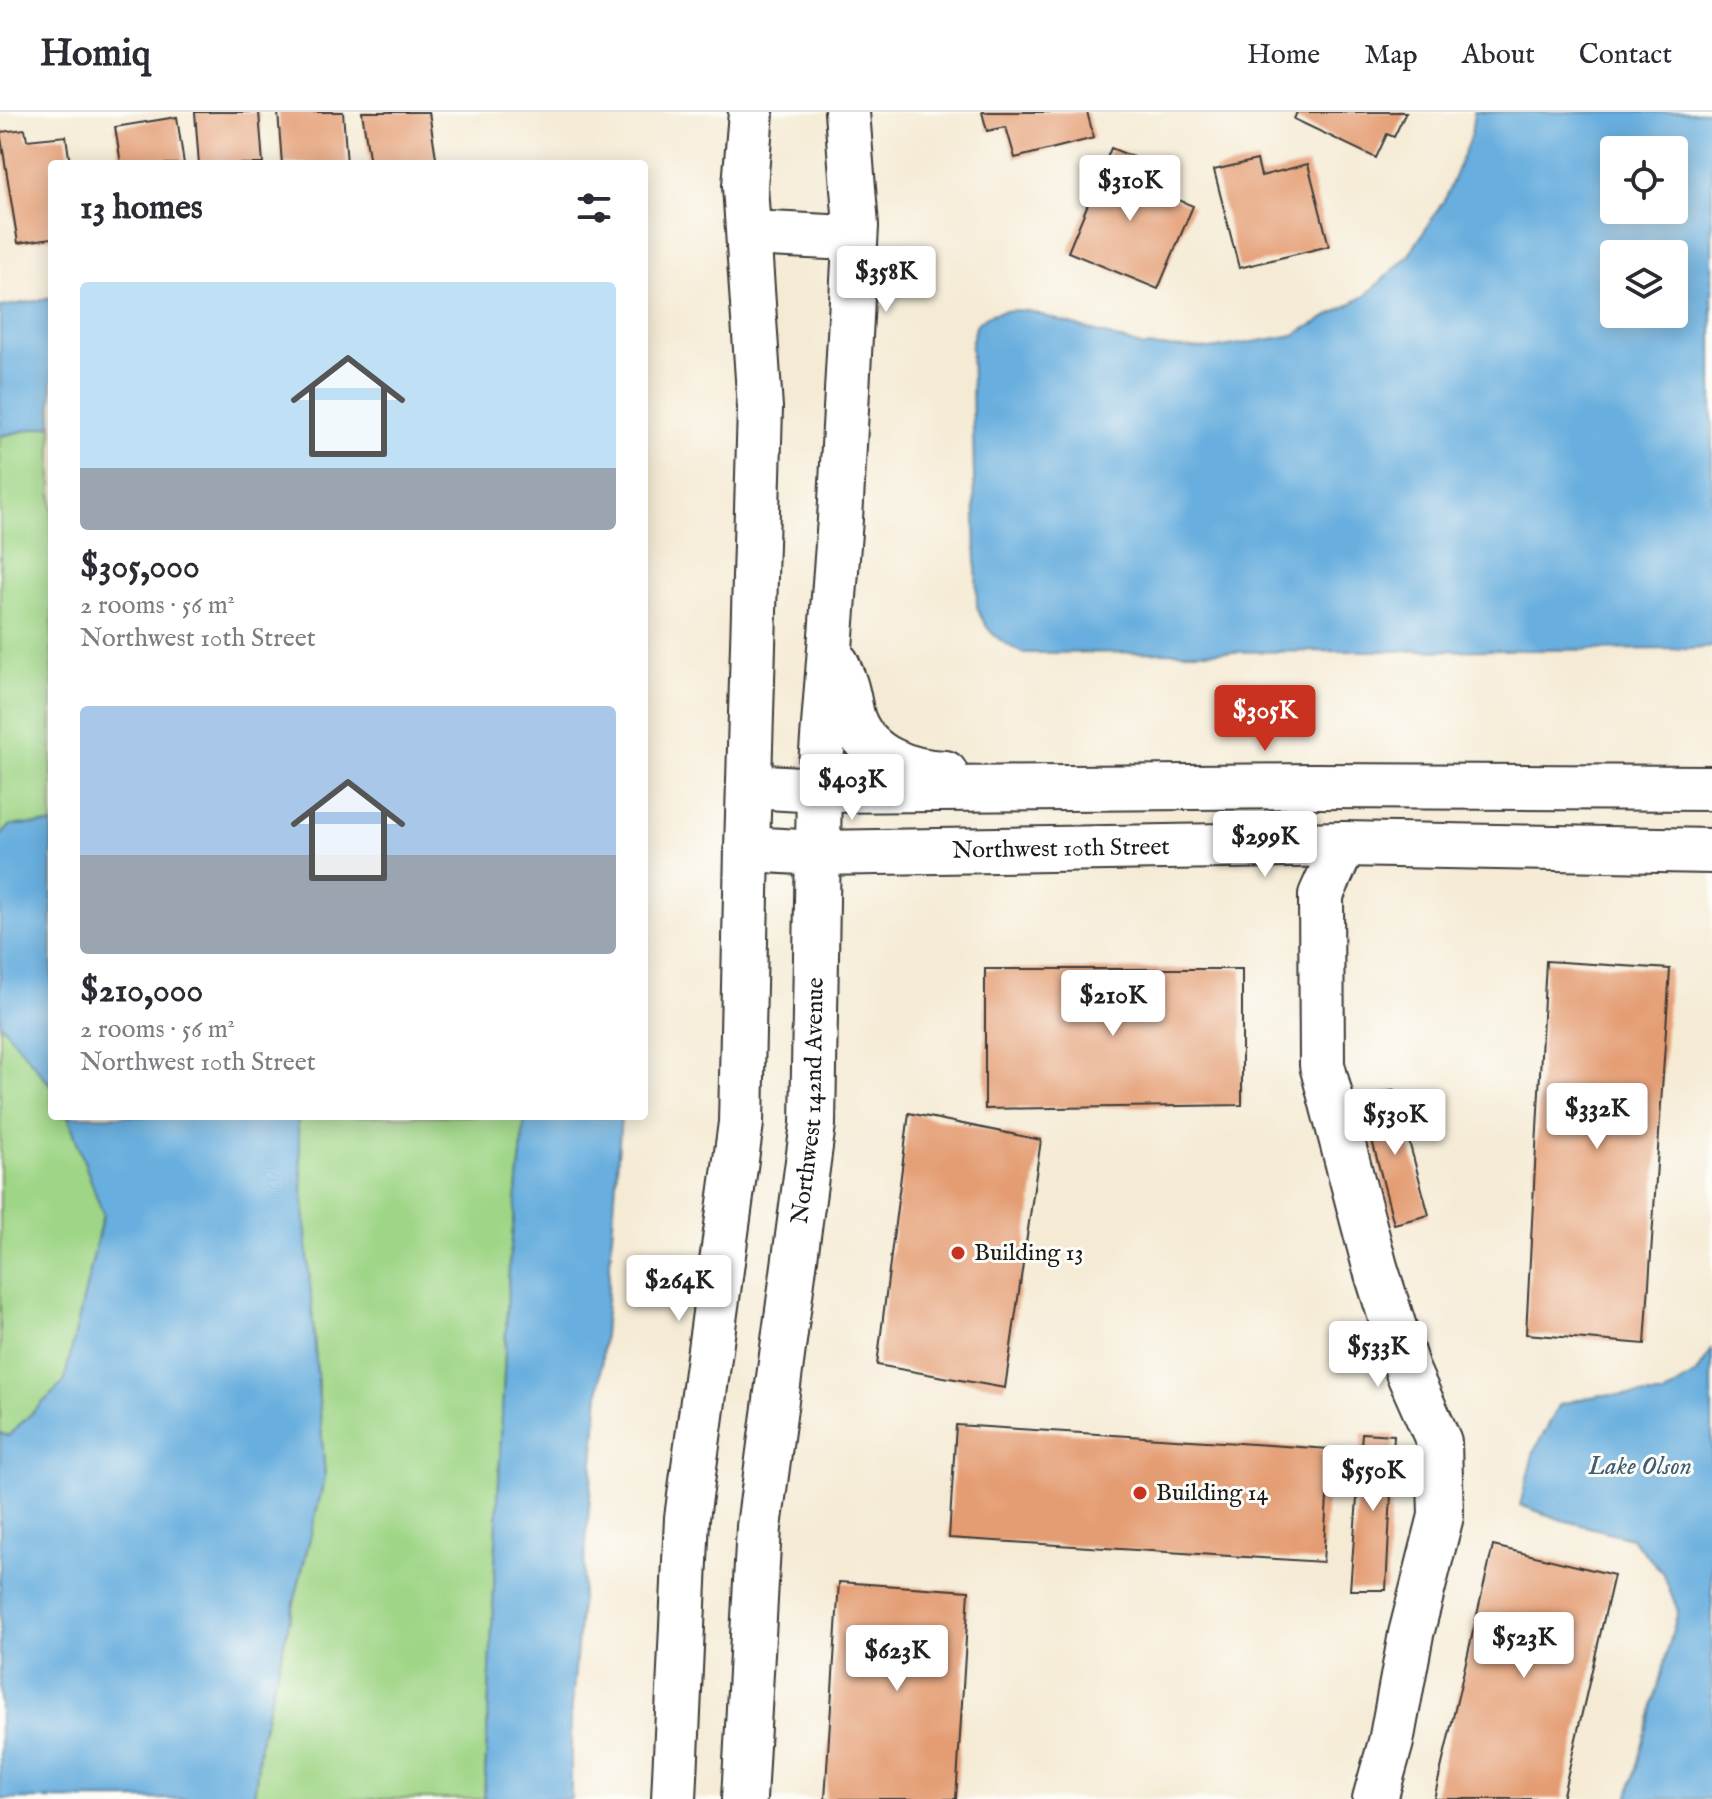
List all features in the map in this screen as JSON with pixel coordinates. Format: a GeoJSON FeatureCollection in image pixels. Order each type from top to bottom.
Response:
{"type":"FeatureCollection","features":[{"type":"Feature","properties":{"kind":"street"},"geometry":{"type":"LineString","coordinates":[[751,112],[745,186],[760,408]]}},
{"type":"Feature","properties":{"kind":"street"},"geometry":{"type":"LineString","coordinates":[[674,1799],[687,1518],[741,1123],[760,408],[772,185],[765,112]]}},
{"type":"Feature","properties":{"kind":"street","name":"Northwest 142nd Avenue"},"geometry":{"type":"LineString","coordinates":[[827,112],[829,237],[847,399]]}},
{"type":"Feature","properties":{"kind":"street","name":"Northwest 142nd Avenue"},"geometry":{"type":"LineString","coordinates":[[744,1799],[759,1527],[813,1124],[819,790],[856,226],[847,112]]}},
{"type":"Feature","properties":{"kind":"street"},"geometry":{"type":"LineString","coordinates":[[769,234],[829,237]]}},
{"type":"Feature","properties":{"kind":"street"},"geometry":{"type":"LineString","coordinates":[[830,644],[853,719],[863,739],[881,756],[904,766],[935,773],[962,773],[1018,788]]}},
{"type":"Feature","properties":{"kind":"street"},"geometry":{"type":"LineString","coordinates":[[750,786],[819,790],[1313,786],[1712,788]]}},
{"type":"Feature","properties":{"kind":"street"},"geometry":{"type":"LineString","coordinates":[[1344,844],[1321,895],[1322,1065],[1375,1267],[1408,1372],[1439,1442],[1441,1516],[1411,1634],[1391,1742],[1375,1799]]}},
{"type":"Feature","properties":{"kind":"street","name":"Northwest 10th Street"},"geometry":{"type":"LineString","coordinates":[[747,849],[818,853],[1344,844],[1712,851]]}},
{"type":"Feature","properties":{"kind":"green space"},"geometry":{"type":"Polygon","coordinates":[[[48,426],[48,824],[11,825],[0,837],[0,436],[48,426]]]}},
{"type":"Feature","properties":{"kind":"green space"},"geometry":{"type":"Polygon","coordinates":[[[0,1023],[48,1082],[48,1120],[69,1120],[103,1214],[64,1383],[8,1436],[0,1433],[0,1023]]]}},
{"type":"Feature","properties":{"kind":"green space"},"geometry":{"type":"Polygon","coordinates":[[[297,1120],[525,1120],[509,1266],[484,1799],[254,1799],[261,1737],[325,1477],[297,1120]]]}},
{"type":"Feature","properties":{"kind":"water"},"geometry":{"type":"Polygon","coordinates":[[[1474,112],[1712,112],[1712,647],[1022,653],[994,635],[977,607],[971,344],[977,324],[982,319],[994,313],[1029,311],[1141,346],[1211,349],[1294,335],[1365,296],[1409,255],[1446,197],[1471,135],[1474,112]]]}},
{"type":"Feature","properties":{"kind":"water"},"geometry":{"type":"Polygon","coordinates":[[[48,299],[48,426],[0,436],[0,307],[48,299]]]}},
{"type":"Feature","properties":{"kind":"water"},"geometry":{"type":"Polygon","coordinates":[[[48,824],[48,1082],[0,1023],[0,837],[11,825],[48,824]]]}},
{"type":"Feature","properties":{"kind":"water"},"geometry":{"type":"Polygon","coordinates":[[[69,1120],[297,1120],[325,1477],[261,1736],[254,1799],[0,1799],[0,1433],[8,1436],[64,1382],[103,1215],[69,1120]]]}},
{"type":"Feature","properties":{"kind":"water"},"geometry":{"type":"Polygon","coordinates":[[[525,1120],[621,1120],[571,1717],[571,1799],[484,1799],[509,1266],[525,1120]]]}},
{"type":"Feature","properties":{"kind":"water","name":"Lake Olson"},"geometry":{"type":"Polygon","coordinates":[[[1712,1349],[1712,1799],[1628,1799],[1678,1611],[1663,1573],[1631,1538],[1562,1520],[1520,1505],[1534,1451],[1560,1404],[1600,1395],[1663,1395],[1697,1373],[1712,1349]]]}},
{"type":"Feature","properties":{"kind":"building"},"geometry":{"type":"Polygon","coordinates":[[[195,112],[259,112],[263,160],[199,160],[195,112]]]}},
{"type":"Feature","properties":{"kind":"building"},"geometry":{"type":"Polygon","coordinates":[[[278,112],[343,112],[347,160],[282,160],[278,112]]]}},
{"type":"Feature","properties":{"kind":"building"},"geometry":{"type":"Polygon","coordinates":[[[362,112],[429,112],[436,160],[369,160],[362,112]]]}},
{"type":"Feature","properties":{"kind":"building"},"geometry":{"type":"Polygon","coordinates":[[[982,112],[1087,112],[1094,138],[1015,158],[1006,127],[987,131],[982,112]]]}},
{"type":"Feature","properties":{"kind":"building"},"geometry":{"type":"Polygon","coordinates":[[[1297,112],[1406,112],[1394,137],[1387,134],[1376,158],[1294,119],[1297,112]]]}},
{"type":"Feature","properties":{"kind":"building"},"geometry":{"type":"Polygon","coordinates":[[[177,117],[183,160],[120,160],[115,127],[177,117]]]}},
{"type":"Feature","properties":{"kind":"building"},"geometry":{"type":"Polygon","coordinates":[[[25,129],[27,140],[66,136],[69,160],[48,160],[48,239],[18,243],[0,132],[25,129]]]}},
{"type":"Feature","properties":{"kind":"building"},"geometry":{"type":"Polygon","coordinates":[[[1111,148],[1148,163],[1139,183],[1193,206],[1158,289],[1068,252],[1111,148]]]}},
{"type":"Feature","properties":{"kind":"building"},"geometry":{"type":"Polygon","coordinates":[[[1257,160],[1261,176],[1308,164],[1329,246],[1239,268],[1214,170],[1257,160]]]}},
{"type":"Feature","properties":{"kind":"building"},"geometry":{"type":"Polygon","coordinates":[[[1546,961],[1670,969],[1645,1344],[1526,1334],[1546,961]]]}},
{"type":"Feature","properties":{"kind":"building"},"geometry":{"type":"Polygon","coordinates":[[[985,969],[1242,969],[1242,1105],[985,1109],[985,969]]]}},
{"type":"Feature","properties":{"kind":"building"},"geometry":{"type":"Polygon","coordinates":[[[1395,1090],[1429,1215],[1394,1224],[1361,1098],[1395,1090]]]}},
{"type":"Feature","properties":{"kind":"building","name":"Building 13"},"geometry":{"type":"Polygon","coordinates":[[[909,1113],[1041,1140],[1005,1388],[877,1365],[909,1113]]]}},
{"type":"Feature","properties":{"kind":"building","name":"Building 14"},"geometry":{"type":"Polygon","coordinates":[[[956,1425],[1330,1449],[1323,1562],[949,1538],[956,1425]]]}},
{"type":"Feature","properties":{"kind":"building"},"geometry":{"type":"Polygon","coordinates":[[[1362,1433],[1394,1435],[1386,1590],[1350,1590],[1362,1433]]]}},
{"type":"Feature","properties":{"kind":"building"},"geometry":{"type":"Polygon","coordinates":[[[1493,1546],[1614,1575],[1562,1799],[1434,1799],[1493,1546]]]}},
{"type":"Feature","properties":{"kind":"building"},"geometry":{"type":"Polygon","coordinates":[[[839,1582],[969,1591],[956,1799],[825,1799],[839,1582]]]}},
{"type":"Feature","properties":{"kind":"place","name":"Building 13"},"geometry":{"type":"Point","coordinates":[958,1253]}},
{"type":"Feature","properties":{"kind":"place","name":"Building 14"},"geometry":{"type":"Point","coordinates":[1140,1493]}}]}
